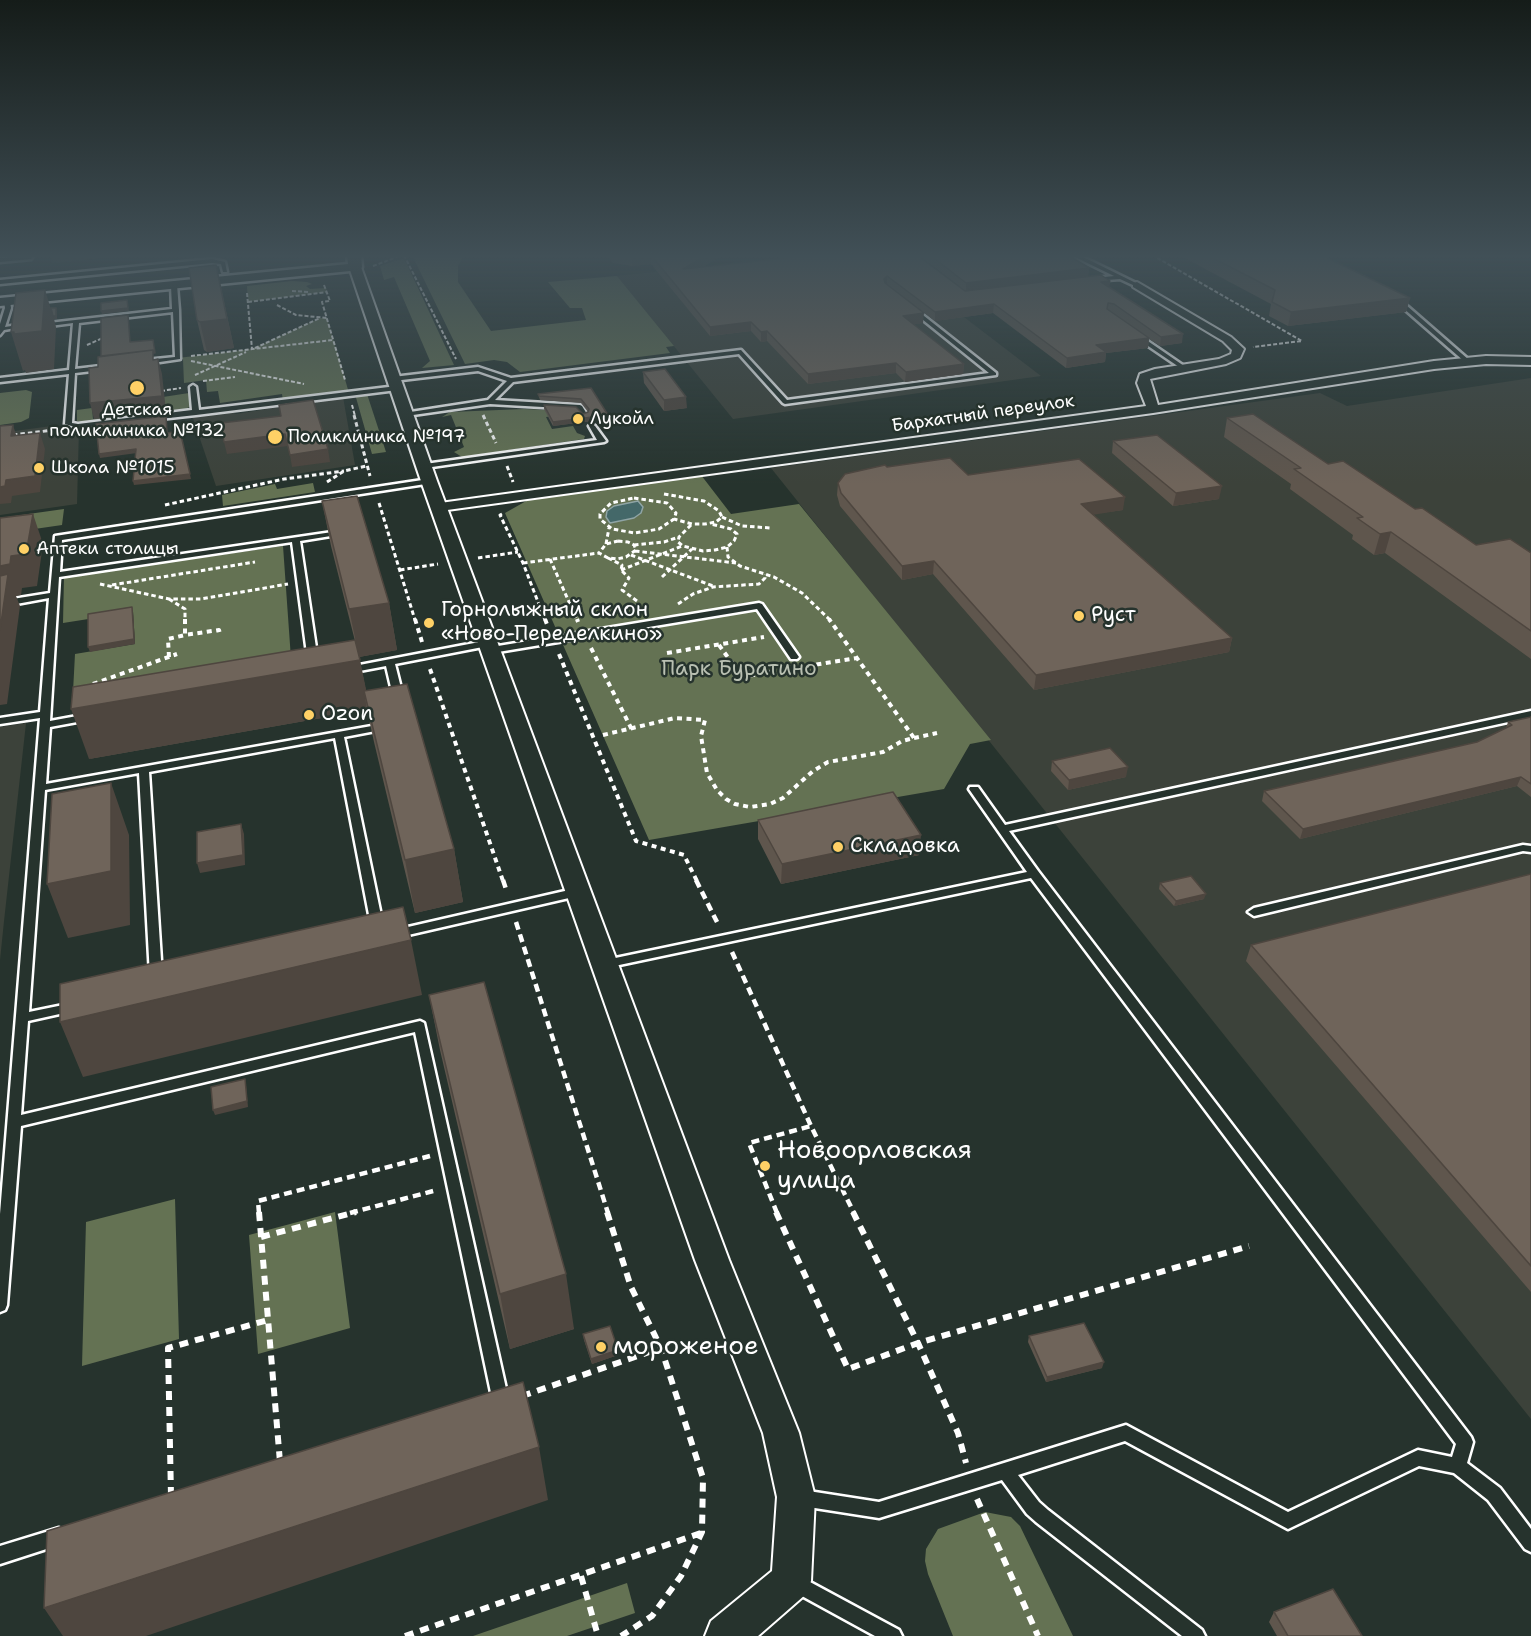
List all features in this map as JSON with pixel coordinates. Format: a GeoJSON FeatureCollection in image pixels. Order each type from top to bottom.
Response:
{"type":"FeatureCollection","features":[{"type":"Feature","properties":{"kind":"street"},"geometry":{"type":"LineString","coordinates":[[377,331],[712,1260],[781,1433],[796,1497],[791,1581],[726,1636]]}},
{"type":"Feature","properties":{"kind":"street"},"geometry":{"type":"LineString","coordinates":[[1153,409],[1143,383],[1144,376],[1222,362],[1236,356],[1238,349],[1214,331]]}},
{"type":"Feature","properties":{"kind":"street","name":"Бархатный переулок"},"geometry":{"type":"LineString","coordinates":[[440,507],[1153,409],[1467,361],[1531,361]]}},
{"type":"Feature","properties":{"kind":"lane"},"geometry":{"type":"LineString","coordinates":[[75,331],[68,423],[78,426],[349,393],[478,369],[512,380],[741,352],[785,402],[994,374],[941,331]]}},
{"type":"Feature","properties":{"kind":"lane"},"geometry":{"type":"LineString","coordinates":[[142,362],[180,358],[178,331]]}},
{"type":"Feature","properties":{"kind":"lane"},"geometry":{"type":"LineString","coordinates":[[1130,331],[1184,368]]}},
{"type":"Feature","properties":{"kind":"lane"},"geometry":{"type":"LineString","coordinates":[[1435,331],[1467,361]]}},
{"type":"Feature","properties":{"kind":"lane"},"geometry":{"type":"LineString","coordinates":[[0,380],[107,367]]}},
{"type":"Feature","properties":{"kind":"lane"},"geometry":{"type":"LineString","coordinates":[[490,402],[512,380]]}},
{"type":"Feature","properties":{"kind":"lane"},"geometry":{"type":"LineString","coordinates":[[194,387],[196,412]]}},
{"type":"Feature","properties":{"kind":"lane"},"geometry":{"type":"LineString","coordinates":[[406,414],[490,402],[580,407],[584,414]]}},
{"type":"Feature","properties":{"kind":"lane"},"geometry":{"type":"LineString","coordinates":[[0,1305],[58,538],[352,497],[427,473],[502,455],[602,441],[592,426]]}},
{"type":"Feature","properties":{"kind":"lane"},"geometry":{"type":"LineString","coordinates":[[55,575],[349,531]]}},
{"type":"Feature","properties":{"kind":"lane"},"geometry":{"type":"LineString","coordinates":[[296,539],[315,676]]}},
{"type":"Feature","properties":{"kind":"lane"},"geometry":{"type":"LineString","coordinates":[[0,604],[54,595]]}},
{"type":"Feature","properties":{"kind":"lane"},"geometry":{"type":"LineString","coordinates":[[336,672],[426,656],[553,639],[759,606],[794,657]]}},
{"type":"Feature","properties":{"kind":"lane"},"geometry":{"type":"LineString","coordinates":[[390,662],[402,713]]}},
{"type":"Feature","properties":{"kind":"lane"},"geometry":{"type":"LineString","coordinates":[[0,721],[103,714]]}},
{"type":"Feature","properties":{"kind":"lane"},"geometry":{"type":"LineString","coordinates":[[1002,829],[1531,714]]}},
{"type":"Feature","properties":{"kind":"lane"},"geometry":{"type":"LineString","coordinates":[[40,788],[394,725]]}},
{"type":"Feature","properties":{"kind":"lane"},"geometry":{"type":"LineString","coordinates":[[339,735],[379,938],[578,892]]}},
{"type":"Feature","properties":{"kind":"lane"},"geometry":{"type":"LineString","coordinates":[[144,770],[157,988]]}},
{"type":"Feature","properties":{"kind":"lane"},"geometry":{"type":"LineString","coordinates":[[974,789],[1034,874],[1465,1442],[1458,1466]]}},
{"type":"Feature","properties":{"kind":"lane"},"geometry":{"type":"LineString","coordinates":[[1254,912],[1524,848],[1531,849]]}},
{"type":"Feature","properties":{"kind":"lane"},"geometry":{"type":"LineString","coordinates":[[604,964],[1034,874]]}},
{"type":"Feature","properties":{"kind":"lane"},"geometry":{"type":"LineString","coordinates":[[23,1018],[90,1003]]}},
{"type":"Feature","properties":{"kind":"lane"},"geometry":{"type":"LineString","coordinates":[[15,1122],[420,1026],[454,1185],[496,1404]]}},
{"type":"Feature","properties":{"kind":"lane"},"geometry":{"type":"LineString","coordinates":[[796,1497],[879,1510],[1125,1433],[1288,1521],[1418,1458],[1458,1466],[1494,1494],[1531,1543]]}},
{"type":"Feature","properties":{"kind":"lane"},"geometry":{"type":"LineString","coordinates":[[1006,1472],[1032,1508],[1196,1636]]}},
{"type":"Feature","properties":{"kind":"lane"},"geometry":{"type":"LineString","coordinates":[[0,1555],[68,1534]]}},
{"type":"Feature","properties":{"kind":"lane"},"geometry":{"type":"LineString","coordinates":[[791,1581],[893,1636]]}},
{"type":"Feature","properties":{"kind":"path"},"geometry":{"type":"LineString","coordinates":[[250,331],[252,349]]}},
{"type":"Feature","properties":{"kind":"path"},"geometry":{"type":"LineString","coordinates":[[194,376],[291,331]]}},
{"type":"Feature","properties":{"kind":"path"},"geometry":{"type":"LineString","coordinates":[[331,331],[349,393],[366,466],[426,656],[512,907],[631,1287],[661,1348],[704,1478],[702,1532],[681,1576],[652,1616],[621,1636]]}},
{"type":"Feature","properties":{"kind":"path"},"geometry":{"type":"LineString","coordinates":[[441,331],[462,371]]}},
{"type":"Feature","properties":{"kind":"path"},"geometry":{"type":"LineString","coordinates":[[1238,349],[1302,340],[1287,331]]}},
{"type":"Feature","properties":{"kind":"path"},"geometry":{"type":"LineString","coordinates":[[180,358],[333,340]]}},
{"type":"Feature","properties":{"kind":"path"},"geometry":{"type":"LineString","coordinates":[[180,358],[304,384]]}},
{"type":"Feature","properties":{"kind":"path"},"geometry":{"type":"LineString","coordinates":[[206,380],[235,377]]}},
{"type":"Feature","properties":{"kind":"path"},"geometry":{"type":"LineString","coordinates":[[155,392],[194,387]]}},
{"type":"Feature","properties":{"kind":"path"},"geometry":{"type":"LineString","coordinates":[[478,404],[502,455],[520,502],[500,515],[522,563],[636,841],[684,855],[726,939],[811,1126],[918,1343],[958,1433],[971,1482],[1038,1636]]}},
{"type":"Feature","properties":{"kind":"path"},"geometry":{"type":"LineString","coordinates":[[11,436],[54,430]]}},
{"type":"Feature","properties":{"kind":"path"},"geometry":{"type":"LineString","coordinates":[[163,506],[285,479],[344,471]]}},
{"type":"Feature","properties":{"kind":"path"},"geometry":{"type":"LineString","coordinates":[[659,494],[704,501],[719,511],[722,517],[742,525],[771,528]]}},
{"type":"Feature","properties":{"kind":"path"},"geometry":{"type":"LineString","coordinates":[[634,498],[667,503],[676,513],[674,519],[669,524],[648,531],[622,532],[609,528],[600,519],[604,508],[622,500],[634,498],[652,495]]}},
{"type":"Feature","properties":{"kind":"path"},"geometry":{"type":"LineString","coordinates":[[710,523],[722,517]]}},
{"type":"Feature","properties":{"kind":"path"},"geometry":{"type":"LineString","coordinates":[[674,519],[692,524],[710,523],[731,529],[737,534],[734,541],[727,547],[715,550],[692,549],[683,546],[678,542],[679,537]]}},
{"type":"Feature","properties":{"kind":"path"},"geometry":{"type":"LineString","coordinates":[[606,544],[618,541],[634,545],[664,542],[679,537],[692,524]]}},
{"type":"Feature","properties":{"kind":"path"},"geometry":{"type":"LineString","coordinates":[[599,553],[606,544],[609,528]]}},
{"type":"Feature","properties":{"kind":"path"},"geometry":{"type":"LineString","coordinates":[[634,545],[635,551]]}},
{"type":"Feature","properties":{"kind":"path"},"geometry":{"type":"LineString","coordinates":[[621,570],[683,546]]}},
{"type":"Feature","properties":{"kind":"path"},"geometry":{"type":"LineString","coordinates":[[727,547],[728,557],[737,564]]}},
{"type":"Feature","properties":{"kind":"path"},"geometry":{"type":"LineString","coordinates":[[662,577],[692,549]]}},
{"type":"Feature","properties":{"kind":"path"},"geometry":{"type":"LineString","coordinates":[[635,551],[737,564],[765,574],[802,593],[825,614],[914,738]]}},
{"type":"Feature","properties":{"kind":"path"},"geometry":{"type":"LineString","coordinates":[[608,558],[617,559],[631,555],[635,551]]}},
{"type":"Feature","properties":{"kind":"path"},"geometry":{"type":"LineString","coordinates":[[522,563],[599,553],[622,565],[621,570],[629,578],[622,590],[637,601],[637,608],[648,611]]}},
{"type":"Feature","properties":{"kind":"path"},"geometry":{"type":"LineString","coordinates":[[108,586],[298,555]]}},
{"type":"Feature","properties":{"kind":"path"},"geometry":{"type":"LineString","coordinates":[[631,555],[713,587]]}},
{"type":"Feature","properties":{"kind":"path"},"geometry":{"type":"LineString","coordinates":[[676,606],[683,599],[713,587],[759,584],[765,578],[765,574]]}},
{"type":"Feature","properties":{"kind":"path"},"geometry":{"type":"LineString","coordinates":[[55,575],[168,599],[201,599],[302,582]]}},
{"type":"Feature","properties":{"kind":"path"},"geometry":{"type":"LineString","coordinates":[[168,599],[185,609],[185,635]]}},
{"type":"Feature","properties":{"kind":"path"},"geometry":{"type":"LineString","coordinates":[[169,657],[168,639],[219,630],[220,634]]}},
{"type":"Feature","properties":{"kind":"path"},"geometry":{"type":"LineString","coordinates":[[667,653],[764,637]]}},
{"type":"Feature","properties":{"kind":"path"},"geometry":{"type":"LineString","coordinates":[[46,697],[72,692],[177,654]]}},
{"type":"Feature","properties":{"kind":"path"},"geometry":{"type":"LineString","coordinates":[[603,735],[675,718],[705,720],[701,736],[707,773],[717,790],[726,799],[735,804],[750,807],[770,804],[783,798],[813,771],[828,762],[883,752],[902,741],[937,733]]}},
{"type":"Feature","properties":{"kind":"path"},"geometry":{"type":"LineString","coordinates":[[811,1126],[749,1143],[786,1236],[848,1369],[918,1343],[1249,1246]]}},
{"type":"Feature","properties":{"kind":"path"},"geometry":{"type":"LineString","coordinates":[[280,1468],[258,1201],[447,1152]]}},
{"type":"Feature","properties":{"kind":"path"},"geometry":{"type":"LineString","coordinates":[[261,1237],[454,1185]]}},
{"type":"Feature","properties":{"kind":"path"},"geometry":{"type":"LineString","coordinates":[[171,1503],[168,1348],[268,1320]]}},
{"type":"Feature","properties":{"kind":"path"},"geometry":{"type":"LineString","coordinates":[[496,1404],[661,1348]]}},
{"type":"Feature","properties":{"kind":"path"},"geometry":{"type":"LineString","coordinates":[[405,1636],[702,1532]]}},
{"type":"Feature","properties":{"kind":"path"},"geometry":{"type":"LineString","coordinates":[[581,1576],[598,1636]]}},
{"type":"Feature","properties":{"kind":"shaded area"},"geometry":{"type":"Polygon","coordinates":[[[662,331],[983,331],[1041,376],[733,419],[662,331]]]}},
{"type":"Feature","properties":{"kind":"shaded area"},"geometry":{"type":"Polygon","coordinates":[[[1531,378],[1531,1419],[771,468],[1320,393],[1347,406],[1531,378]]]}},
{"type":"Feature","properties":{"kind":"shaded area","name":"Поликлиника №197"},"geometry":{"type":"Polygon","coordinates":[[[343,397],[355,465],[216,486],[192,415],[226,410],[236,414],[343,397]]]}},
{"type":"Feature","properties":{"kind":"shaded area","name":"Школа №1015"},"geometry":{"type":"Polygon","coordinates":[[[59,425],[59,427],[79,428],[77,504],[0,515],[0,433],[59,425]]]}},
{"type":"Feature","properties":{"kind":"shaded area"},"geometry":{"type":"Polygon","coordinates":[[[26,723],[4,921],[0,960],[0,727],[26,723]]]}},
{"type":"Feature","properties":{"kind":"green space"},"geometry":{"type":"Polygon","coordinates":[[[291,331],[331,331],[349,393],[283,401],[282,394],[220,403],[218,391],[207,392],[206,380],[184,383],[183,359],[178,358],[252,349],[291,331]]]}},
{"type":"Feature","properties":{"kind":"green space"},"geometry":{"type":"Polygon","coordinates":[[[417,331],[438,331],[454,365],[422,368],[430,361],[417,331]]]}},
{"type":"Feature","properties":{"kind":"green space"},"geometry":{"type":"Polygon","coordinates":[[[449,331],[662,331],[674,346],[666,347],[670,353],[520,372],[507,362],[494,360],[465,364],[449,331]]]}},
{"type":"Feature","properties":{"kind":"green space"},"geometry":{"type":"Polygon","coordinates":[[[26,390],[32,392],[29,418],[21,422],[0,425],[0,393],[26,390]]]}},
{"type":"Feature","properties":{"kind":"green space"},"geometry":{"type":"Polygon","coordinates":[[[189,393],[191,406],[180,412],[86,423],[77,421],[77,410],[92,408],[93,419],[121,415],[163,397],[189,393]]]}},
{"type":"Feature","properties":{"kind":"green space"},"geometry":{"type":"Polygon","coordinates":[[[355,394],[367,394],[386,452],[372,454],[355,394]]]}},
{"type":"Feature","properties":{"kind":"green space"},"geometry":{"type":"Polygon","coordinates":[[[546,410],[563,415],[546,417],[552,429],[573,426],[577,433],[585,436],[584,439],[462,457],[454,452],[464,447],[451,415],[442,417],[450,412],[546,410]]]}},
{"type":"Feature","properties":{"kind":"green space","name":"Парк Буратино"},"geometry":{"type":"Polygon","coordinates":[[[701,475],[731,514],[799,504],[991,740],[970,744],[944,789],[649,840],[505,513],[528,500],[701,475]]]}},
{"type":"Feature","properties":{"kind":"green space"},"geometry":{"type":"Polygon","coordinates":[[[313,483],[315,492],[223,506],[222,495],[275,484],[277,489],[313,483]]]}},
{"type":"Feature","properties":{"kind":"green space"},"geometry":{"type":"Polygon","coordinates":[[[64,509],[62,525],[0,534],[0,518],[64,509]]]}},
{"type":"Feature","properties":{"kind":"green space"},"geometry":{"type":"Polygon","coordinates":[[[283,546],[292,673],[72,711],[75,654],[135,644],[133,612],[63,623],[64,577],[283,546]]]}},
{"type":"Feature","properties":{"kind":"green space"},"geometry":{"type":"Polygon","coordinates":[[[175,1199],[179,1339],[82,1366],[86,1222],[175,1199]]]}},
{"type":"Feature","properties":{"kind":"green space"},"geometry":{"type":"Polygon","coordinates":[[[335,1212],[350,1328],[258,1354],[249,1235],[335,1212]]]}},
{"type":"Feature","properties":{"kind":"green space"},"geometry":{"type":"Polygon","coordinates":[[[985,1512],[1011,1517],[1020,1526],[1073,1636],[953,1636],[928,1574],[925,1561],[926,1549],[938,1529],[985,1512]]]}},
{"type":"Feature","properties":{"kind":"green space"},"geometry":{"type":"Polygon","coordinates":[[[627,1583],[635,1613],[567,1636],[473,1636],[627,1583]]]}},
{"type":"Feature","properties":{"kind":"water"},"geometry":{"type":"Polygon","coordinates":[[[638,501],[643,507],[641,513],[634,518],[610,523],[606,517],[607,511],[614,506],[638,501]]]}},
{"type":"Feature","properties":{"kind":"building"},"geometry":{"type":"Polygon","coordinates":[[[11,331],[39,331],[14,334],[11,331]]]}},
{"type":"Feature","properties":{"kind":"building"},"geometry":{"type":"Polygon","coordinates":[[[101,331],[129,331],[130,342],[153,340],[155,353],[153,350],[101,356],[101,331]]]}},
{"type":"Feature","properties":{"kind":"building"},"geometry":{"type":"Polygon","coordinates":[[[767,331],[923,331],[964,364],[906,372],[896,363],[808,374],[767,331]]]}},
{"type":"Feature","properties":{"kind":"building"},"geometry":{"type":"Polygon","coordinates":[[[1031,331],[1139,331],[1149,338],[1096,345],[1106,352],[1067,358],[1031,331]]]}},
{"type":"Feature","properties":{"kind":"building"},"geometry":{"type":"Polygon","coordinates":[[[1153,331],[1179,331],[1183,334],[1161,337],[1153,331]]]}},
{"type":"Feature","properties":{"kind":"building"},"geometry":{"type":"Polygon","coordinates":[[[153,350],[153,360],[158,359],[162,396],[90,403],[89,368],[98,367],[98,357],[153,350]]]}},
{"type":"Feature","properties":{"kind":"building"},"geometry":{"type":"Polygon","coordinates":[[[665,369],[686,397],[664,400],[643,372],[665,369]]]}},
{"type":"Feature","properties":{"kind":"building"},"geometry":{"type":"Polygon","coordinates":[[[591,388],[608,415],[553,422],[544,405],[576,407],[583,414],[589,409],[581,399],[539,396],[538,394],[591,388]]]}},
{"type":"Feature","properties":{"kind":"building"},"geometry":{"type":"Polygon","coordinates":[[[313,400],[328,449],[290,455],[285,434],[224,442],[221,423],[281,416],[279,405],[313,400]]]}},
{"type":"Feature","properties":{"kind":"building"},"geometry":{"type":"Polygon","coordinates":[[[1253,414],[1328,464],[1343,461],[1415,509],[1422,508],[1476,545],[1510,539],[1531,553],[1531,631],[1391,532],[1380,534],[1357,518],[1363,517],[1294,469],[1301,468],[1227,418],[1253,414]]]}},
{"type":"Feature","properties":{"kind":"building"},"geometry":{"type":"Polygon","coordinates":[[[166,416],[167,433],[180,431],[190,474],[133,481],[136,449],[99,454],[96,424],[166,416]]]}},
{"type":"Feature","properties":{"kind":"building"},"geometry":{"type":"Polygon","coordinates":[[[13,425],[11,436],[40,433],[35,476],[6,480],[5,486],[0,487],[0,426],[13,425]]]}},
{"type":"Feature","properties":{"kind":"building"},"geometry":{"type":"Polygon","coordinates":[[[1157,435],[1222,486],[1176,493],[1113,441],[1157,435]]]}},
{"type":"Feature","properties":{"kind":"building","name":"Руст"},"geometry":{"type":"Polygon","coordinates":[[[950,458],[968,475],[1079,459],[1125,497],[1081,504],[1232,638],[1036,675],[934,561],[902,566],[841,493],[838,483],[845,474],[885,465],[887,467],[950,458]]]}},
{"type":"Feature","properties":{"kind":"building"},"geometry":{"type":"Polygon","coordinates":[[[357,496],[389,603],[349,609],[322,501],[357,496]]]}},
{"type":"Feature","properties":{"kind":"building"},"geometry":{"type":"Polygon","coordinates":[[[33,514],[26,554],[11,556],[10,564],[0,566],[0,518],[33,514]]]}},
{"type":"Feature","properties":{"kind":"building"},"geometry":{"type":"Polygon","coordinates":[[[8,574],[0,630],[0,576],[8,574]]]}},
{"type":"Feature","properties":{"kind":"building"},"geometry":{"type":"Polygon","coordinates":[[[132,607],[134,639],[88,647],[88,614],[132,607]]]}},
{"type":"Feature","properties":{"kind":"building"},"geometry":{"type":"Polygon","coordinates":[[[355,640],[360,660],[71,709],[73,687],[355,640]]]}},
{"type":"Feature","properties":{"kind":"building"},"geometry":{"type":"Polygon","coordinates":[[[407,684],[454,849],[405,860],[364,691],[407,684]]]}},
{"type":"Feature","properties":{"kind":"building"},"geometry":{"type":"Polygon","coordinates":[[[1531,717],[1531,784],[1521,777],[1303,829],[1264,791],[1477,742],[1512,725],[1508,722],[1531,717]]]}},
{"type":"Feature","properties":{"kind":"building"},"geometry":{"type":"Polygon","coordinates":[[[1110,748],[1128,767],[1069,780],[1052,761],[1110,748]]]}},
{"type":"Feature","properties":{"kind":"building"},"geometry":{"type":"Polygon","coordinates":[[[111,783],[111,871],[47,884],[52,794],[111,783]]]}},
{"type":"Feature","properties":{"kind":"building"},"geometry":{"type":"Polygon","coordinates":[[[893,792],[921,835],[782,864],[758,820],[893,792]]]}},
{"type":"Feature","properties":{"kind":"building"},"geometry":{"type":"Polygon","coordinates":[[[241,824],[243,855],[197,863],[197,832],[241,824]]]}},
{"type":"Feature","properties":{"kind":"building"},"geometry":{"type":"Polygon","coordinates":[[[1531,874],[1531,1266],[1251,945],[1531,874]]]}},
{"type":"Feature","properties":{"kind":"building"},"geometry":{"type":"Polygon","coordinates":[[[1191,876],[1206,894],[1176,901],[1160,883],[1191,876]]]}},
{"type":"Feature","properties":{"kind":"building"},"geometry":{"type":"Polygon","coordinates":[[[403,907],[411,940],[60,1022],[60,984],[403,907]]]}},
{"type":"Feature","properties":{"kind":"building"},"geometry":{"type":"Polygon","coordinates":[[[484,982],[566,1274],[500,1294],[429,995],[484,982]]]}},
{"type":"Feature","properties":{"kind":"building"},"geometry":{"type":"Polygon","coordinates":[[[245,1079],[247,1101],[213,1110],[211,1087],[245,1079]]]}},
{"type":"Feature","properties":{"kind":"building"},"geometry":{"type":"Polygon","coordinates":[[[1084,1323],[1104,1362],[1047,1377],[1029,1336],[1084,1323]]]}},
{"type":"Feature","properties":{"kind":"building","name":"мороженое"},"geometry":{"type":"Polygon","coordinates":[[[610,1326],[618,1350],[591,1359],[583,1334],[610,1326]]]}},
{"type":"Feature","properties":{"kind":"building"},"geometry":{"type":"Polygon","coordinates":[[[523,1382],[539,1447],[44,1608],[47,1531],[523,1382]]]}},
{"type":"Feature","properties":{"kind":"building"},"geometry":{"type":"Polygon","coordinates":[[[1333,1589],[1362,1636],[1288,1636],[1274,1612],[1333,1589]]]}},
{"type":"Feature","properties":{"kind":"place","name":"Детская поликлиника №132"},"geometry":{"type":"Point","coordinates":[137,388]}},
{"type":"Feature","properties":{"kind":"place","name":"Лукойл"},"geometry":{"type":"Point","coordinates":[578,419]}},
{"type":"Feature","properties":{"kind":"place","name":"Поликлиника №197"},"geometry":{"type":"Point","coordinates":[275,437]}},
{"type":"Feature","properties":{"kind":"place","name":"Школа №1015"},"geometry":{"type":"Point","coordinates":[39,468]}},
{"type":"Feature","properties":{"kind":"place","name":"Аптеки столицы"},"geometry":{"type":"Point","coordinates":[24,549]}},
{"type":"Feature","properties":{"kind":"place","name":"Руст"},"geometry":{"type":"Point","coordinates":[1079,616]}},
{"type":"Feature","properties":{"kind":"place","name":"Горнолыжный склон «Ново-Переделкино»"},"geometry":{"type":"Point","coordinates":[429,623]}},
{"type":"Feature","properties":{"kind":"place","name":"Ozon"},"geometry":{"type":"Point","coordinates":[309,715]}},
{"type":"Feature","properties":{"kind":"place","name":"Складовка"},"geometry":{"type":"Point","coordinates":[838,847]}},
{"type":"Feature","properties":{"kind":"place","name":"Новоорловская улица"},"geometry":{"type":"Point","coordinates":[765,1166]}},
{"type":"Feature","properties":{"kind":"place","name":"мороженое"},"geometry":{"type":"Point","coordinates":[601,1347]}}]}
